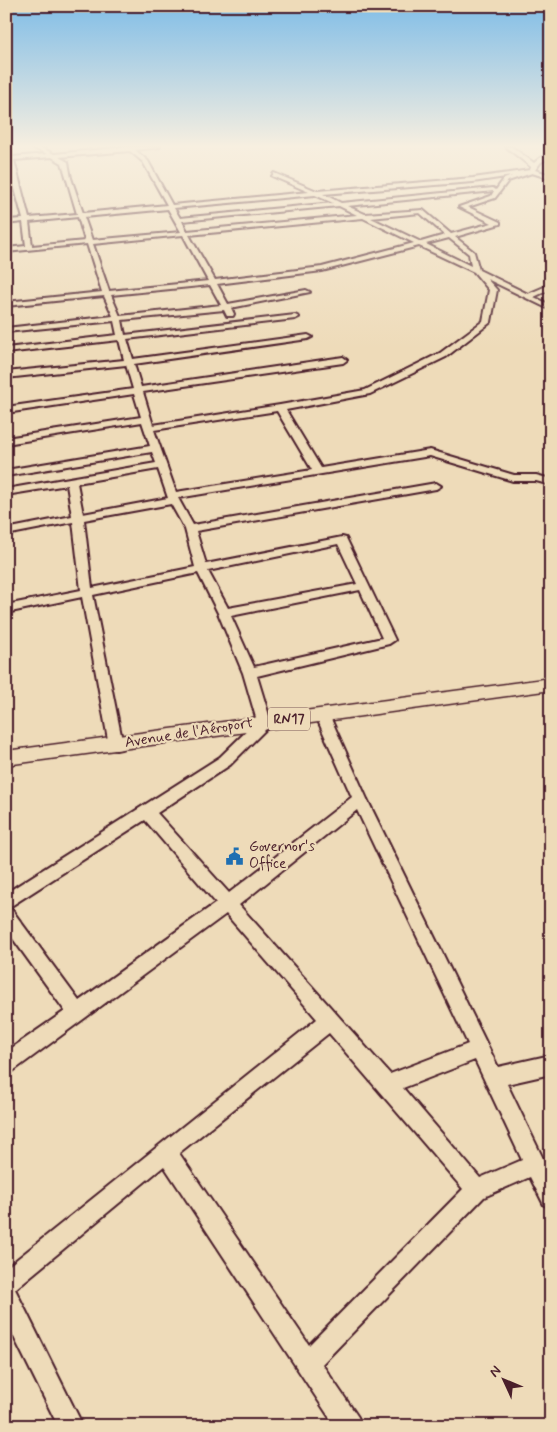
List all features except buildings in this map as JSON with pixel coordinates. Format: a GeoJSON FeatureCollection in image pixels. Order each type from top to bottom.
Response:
{"type":"FeatureCollection","features":[{"type":"Feature","properties":{"kind":"main road","name":"Avenue de l'Aéroport"},"geometry":{"type":"LineString","coordinates":[[6,758],[551,684]]}},
{"type":"Feature","properties":{"kind":"street"},"geometry":{"type":"LineString","coordinates":[[24,214],[29,247]]}},
{"type":"Feature","properties":{"kind":"street"},"geometry":{"type":"LineString","coordinates":[[6,222],[94,214]]}},
{"type":"Feature","properties":{"kind":"street"},"geometry":{"type":"LineString","coordinates":[[174,214],[236,325]]}},
{"type":"Feature","properties":{"kind":"street"},"geometry":{"type":"LineString","coordinates":[[177,220],[244,214]]}},
{"type":"Feature","properties":{"kind":"street"},"geometry":{"type":"LineString","coordinates":[[357,214],[551,308]]}},
{"type":"Feature","properties":{"kind":"street"},"geometry":{"type":"LineString","coordinates":[[6,250],[394,214]]}},
{"type":"Feature","properties":{"kind":"street"},"geometry":{"type":"LineString","coordinates":[[6,441],[280,408],[367,392],[443,355],[487,322],[493,290],[476,271],[472,253],[424,214]]}},
{"type":"Feature","properties":{"kind":"street"},"geometry":{"type":"LineString","coordinates":[[6,304],[211,283],[322,269],[498,224],[476,214]]}},
{"type":"Feature","properties":{"kind":"street"},"geometry":{"type":"LineString","coordinates":[[6,902],[226,761],[264,722],[250,673],[224,612],[201,568],[190,529],[173,498],[148,424],[118,318],[106,293],[81,215]]}},
{"type":"Feature","properties":{"kind":"street"},"geometry":{"type":"LineString","coordinates":[[528,297],[551,286]]}},
{"type":"Feature","properties":{"kind":"street"},"geometry":{"type":"LineString","coordinates":[[6,330],[226,306],[306,292]]}},
{"type":"Feature","properties":{"kind":"street"},"geometry":{"type":"LineString","coordinates":[[6,351],[295,317]]}},
{"type":"Feature","properties":{"kind":"street"},"geometry":{"type":"LineString","coordinates":[[6,375],[130,362],[308,337]]}},
{"type":"Feature","properties":{"kind":"street"},"geometry":{"type":"LineString","coordinates":[[6,410],[343,360]]}},
{"type":"Feature","properties":{"kind":"street"},"geometry":{"type":"LineString","coordinates":[[280,408],[317,470]]}},
{"type":"Feature","properties":{"kind":"street"},"geometry":{"type":"LineString","coordinates":[[6,473],[157,448]]}},
{"type":"Feature","properties":{"kind":"street"},"geometry":{"type":"LineString","coordinates":[[6,532],[317,470],[430,453],[513,478],[536,478],[551,482]]}},
{"type":"Feature","properties":{"kind":"street"},"geometry":{"type":"LineString","coordinates":[[6,492],[162,465]]}},
{"type":"Feature","properties":{"kind":"street"},"geometry":{"type":"LineString","coordinates":[[71,480],[78,518],[87,593],[116,744]]}},
{"type":"Feature","properties":{"kind":"street"},"geometry":{"type":"LineString","coordinates":[[190,529],[436,486]]}},
{"type":"Feature","properties":{"kind":"street"},"geometry":{"type":"LineString","coordinates":[[6,610],[342,540],[389,640],[250,673]]}},
{"type":"Feature","properties":{"kind":"street"},"geometry":{"type":"LineString","coordinates":[[224,612],[363,586]]}},
{"type":"Feature","properties":{"kind":"street"},"geometry":{"type":"LineString","coordinates":[[322,714],[360,799],[551,1198]]}},
{"type":"Feature","properties":{"kind":"street"},"geometry":{"type":"LineString","coordinates":[[6,1064],[229,903],[360,799]]}},
{"type":"Feature","properties":{"kind":"street"},"geometry":{"type":"LineString","coordinates":[[147,812],[229,903],[477,1190]]}},
{"type":"Feature","properties":{"kind":"street"},"geometry":{"type":"LineString","coordinates":[[6,915],[77,1014]]}},
{"type":"Feature","properties":{"kind":"street"},"geometry":{"type":"LineString","coordinates":[[6,1282],[330,1020]]}},
{"type":"Feature","properties":{"kind":"street"},"geometry":{"type":"LineString","coordinates":[[387,1084],[480,1049]]}},
{"type":"Feature","properties":{"kind":"street"},"geometry":{"type":"LineString","coordinates":[[494,1078],[551,1064]]}},
{"type":"Feature","properties":{"kind":"street"},"geometry":{"type":"LineString","coordinates":[[166,1151],[349,1426]]}},
{"type":"Feature","properties":{"kind":"street"},"geometry":{"type":"LineString","coordinates":[[307,1363],[364,1302],[477,1190],[535,1165]]}},
{"type":"Feature","properties":{"kind":"street"},"geometry":{"type":"LineString","coordinates":[[6,1296],[72,1426]]}},
{"type":"Feature","properties":{"kind":"place","name":"Governor's Office"},"geometry":{"type":"Point","coordinates":[235,856]}}]}
